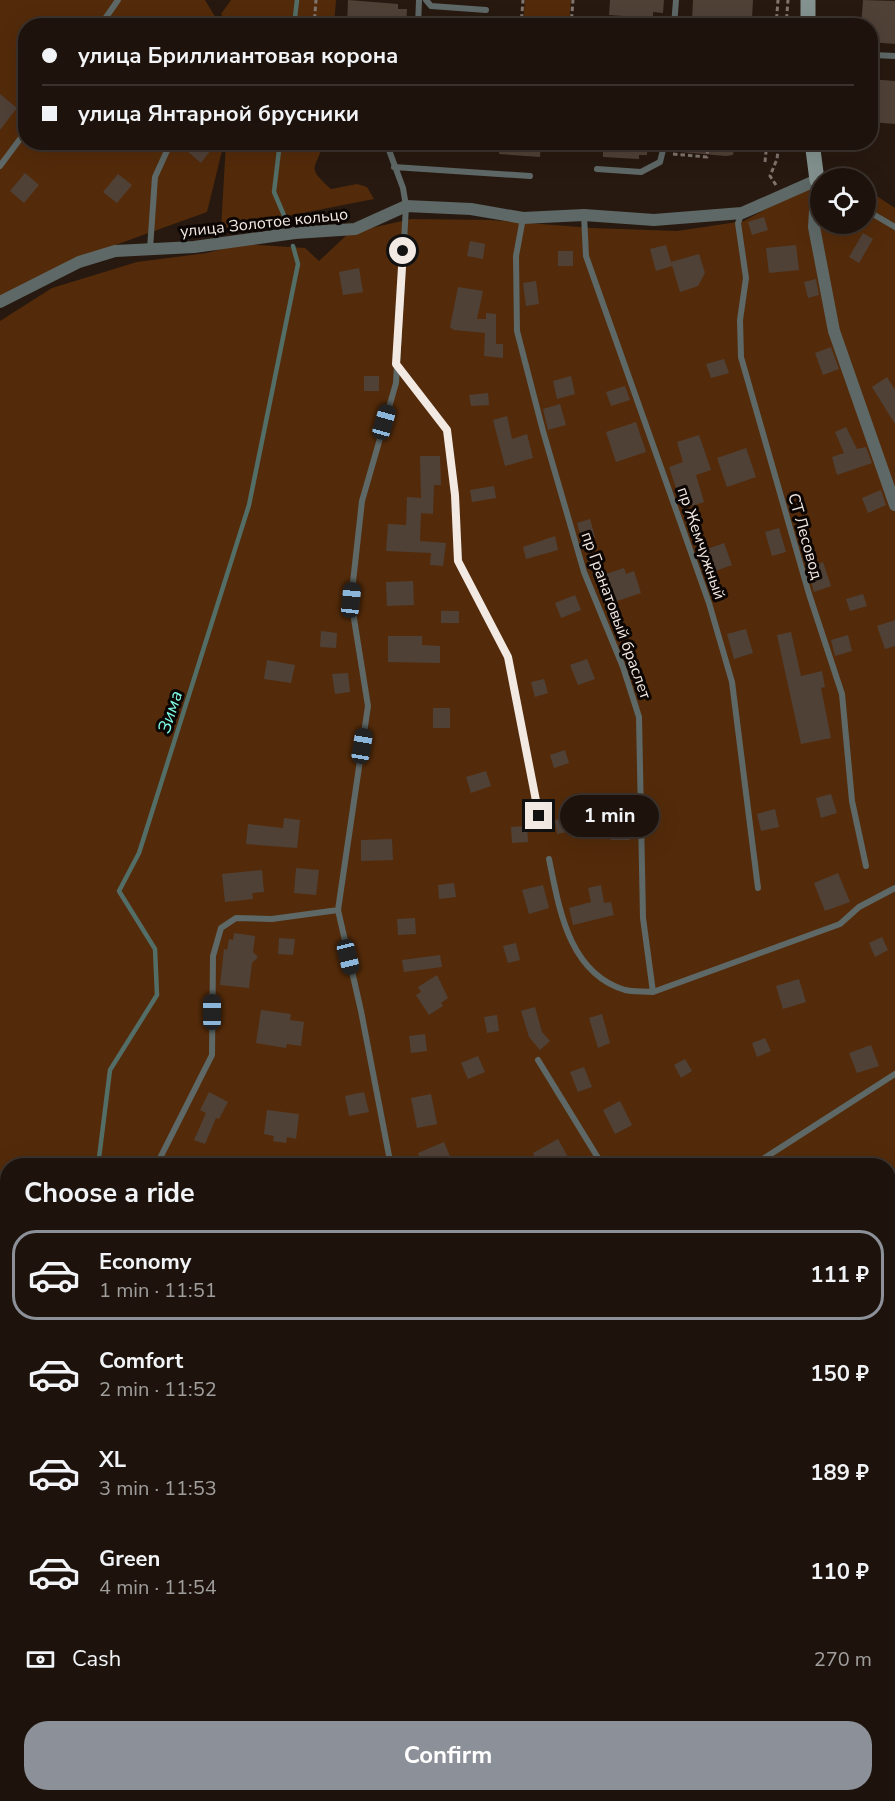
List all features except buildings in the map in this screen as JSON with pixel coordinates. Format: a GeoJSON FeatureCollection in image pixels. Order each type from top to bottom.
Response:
{"type":"FeatureCollection","features":[{"type":"Feature","properties":{"kind":"street"},"geometry":{"type":"LineString","coordinates":[[808,0],[808,18]]}},
{"type":"Feature","properties":{"kind":"street"},"geometry":{"type":"LineString","coordinates":[[813,150],[817,168]]}},
{"type":"Feature","properties":{"kind":"street","name":"улица Золотое кольцо"},"geometry":{"type":"LineString","coordinates":[[0,302],[79,262],[115,251],[194,247],[295,233],[355,229],[406,206],[471,209],[523,218],[584,215],[654,220],[742,213],[810,185]]}},
{"type":"Feature","properties":{"kind":"street"},"geometry":{"type":"LineString","coordinates":[[815,234],[834,331],[895,505]]}},
{"type":"Feature","properties":{"kind":"lane"},"geometry":{"type":"LineString","coordinates":[[106,18],[118,0]]}},
{"type":"Feature","properties":{"kind":"lane"},"geometry":{"type":"LineString","coordinates":[[418,18],[419,0]]}},
{"type":"Feature","properties":{"kind":"lane"},"geometry":{"type":"LineString","coordinates":[[426,0],[431,6],[486,10]]}},
{"type":"Feature","properties":{"kind":"lane"},"geometry":{"type":"LineString","coordinates":[[675,18],[676,0]]}},
{"type":"Feature","properties":{"kind":"lane"},"geometry":{"type":"LineString","coordinates":[[878,56],[895,56]]}},
{"type":"Feature","properties":{"kind":"lane"},"geometry":{"type":"LineString","coordinates":[[0,166],[18,142]]}},
{"type":"Feature","properties":{"kind":"lane"},"geometry":{"type":"LineString","coordinates":[[150,249],[155,177],[167,150]]}},
{"type":"Feature","properties":{"kind":"lane"},"geometry":{"type":"LineString","coordinates":[[389,150],[403,188],[406,206],[396,383],[362,501],[351,600],[368,706],[338,910],[361,1011],[389,1158]]}},
{"type":"Feature","properties":{"kind":"lane"},"geometry":{"type":"LineString","coordinates":[[597,169],[641,171],[660,162],[662,150]]}},
{"type":"Feature","properties":{"kind":"lane"},"geometry":{"type":"LineString","coordinates":[[394,167],[530,176]]}},
{"type":"Feature","properties":{"kind":"lane","name":"СТ Лесовод"},"geometry":{"type":"LineString","coordinates":[[742,213],[738,224],[746,278],[740,320],[741,357],[809,594],[842,694],[852,801],[866,866]]}},
{"type":"Feature","properties":{"kind":"lane","name":"пр Жемчужный"},"geometry":{"type":"LineString","coordinates":[[584,215],[585,256],[705,592],[732,682],[758,888]]}},
{"type":"Feature","properties":{"kind":"lane"},"geometry":{"type":"LineString","coordinates":[[876,216],[895,227]]}},
{"type":"Feature","properties":{"kind":"lane","name":"пр Гранатовый браслет"},"geometry":{"type":"LineString","coordinates":[[523,218],[516,256],[517,331],[584,572],[623,667],[639,717],[644,918],[653,992]]}},
{"type":"Feature","properties":{"kind":"lane"},"geometry":{"type":"LineString","coordinates":[[396,364],[447,430],[455,495],[458,561],[508,657],[539,816]]}},
{"type":"Feature","properties":{"kind":"lane"},"geometry":{"type":"LineString","coordinates":[[549,859],[562,919],[573,946],[598,974],[624,990],[653,992],[840,924],[859,907],[895,888]]}},
{"type":"Feature","properties":{"kind":"lane"},"geometry":{"type":"LineString","coordinates":[[160,1158],[212,1055],[213,956],[221,928],[236,918],[272,919],[338,910]]}},
{"type":"Feature","properties":{"kind":"lane"},"geometry":{"type":"LineString","coordinates":[[538,1060],[598,1158]]}},
{"type":"Feature","properties":{"kind":"lane"},"geometry":{"type":"LineString","coordinates":[[764,1158],[895,1074]]}},
{"type":"Feature","properties":{"kind":"path"},"geometry":{"type":"LineString","coordinates":[[315,18],[316,0]]}},
{"type":"Feature","properties":{"kind":"path"},"geometry":{"type":"LineString","coordinates":[[522,18],[523,0]]}},
{"type":"Feature","properties":{"kind":"path"},"geometry":{"type":"LineString","coordinates":[[572,18],[573,0]]}},
{"type":"Feature","properties":{"kind":"path"},"geometry":{"type":"LineString","coordinates":[[777,18],[778,0]]}},
{"type":"Feature","properties":{"kind":"path"},"geometry":{"type":"LineString","coordinates":[[787,18],[788,0]]}},
{"type":"Feature","properties":{"kind":"path"},"geometry":{"type":"LineString","coordinates":[[673,154],[707,157],[708,150]]}},
{"type":"Feature","properties":{"kind":"path"},"geometry":{"type":"LineString","coordinates":[[765,162],[766,150]]}},
{"type":"Feature","properties":{"kind":"path"},"geometry":{"type":"LineString","coordinates":[[778,150],[777,159],[770,176],[783,195]]}},
{"type":"Feature","properties":{"kind":"shaded area"},"geometry":{"type":"Polygon","coordinates":[[[0,0],[205,0],[216,18],[18,18],[18,150],[222,150],[207,212],[107,248],[0,296],[0,0]]]}},
{"type":"Feature","properties":{"kind":"shaded area"},"geometry":{"type":"Polygon","coordinates":[[[231,0],[336,0],[335,18],[224,18],[221,14],[231,0]]]}},
{"type":"Feature","properties":{"kind":"shaded area"},"geometry":{"type":"Polygon","coordinates":[[[525,0],[571,0],[570,18],[523,18],[525,0]]]}},
{"type":"Feature","properties":{"kind":"shaded area"},"geometry":{"type":"Polygon","coordinates":[[[226,150],[321,150],[315,171],[331,189],[357,184],[367,187],[374,199],[221,229],[226,150]]]}},
{"type":"Feature","properties":{"kind":"shaded area"},"geometry":{"type":"Polygon","coordinates":[[[810,185],[810,234],[876,234],[876,196],[895,208],[895,1158],[0,1158],[0,321],[52,288],[137,262],[207,253],[241,244],[305,248],[319,261],[349,233],[411,219],[490,220],[593,228],[677,231],[744,221],[810,185]]]}},
{"type":"Feature","properties":{"kind":"waterway","name":"Зима"},"geometry":{"type":"LineString","coordinates":[[295,18],[297,0]]}},
{"type":"Feature","properties":{"kind":"waterway","name":"Зима"},"geometry":{"type":"LineString","coordinates":[[279,150],[274,192],[286,220]]}},
{"type":"Feature","properties":{"kind":"waterway","name":"Зима"},"geometry":{"type":"LineString","coordinates":[[99,1158],[110,1070],[157,995],[155,949],[119,891],[139,853],[249,505],[298,264],[293,246]]}},
{"type":"Feature","properties":{"kind":"route"},"geometry":{"type":"LineString","coordinates":[[403,251],[396,364],[447,430],[455,495],[458,561],[508,657],[539,816]]}}]}
